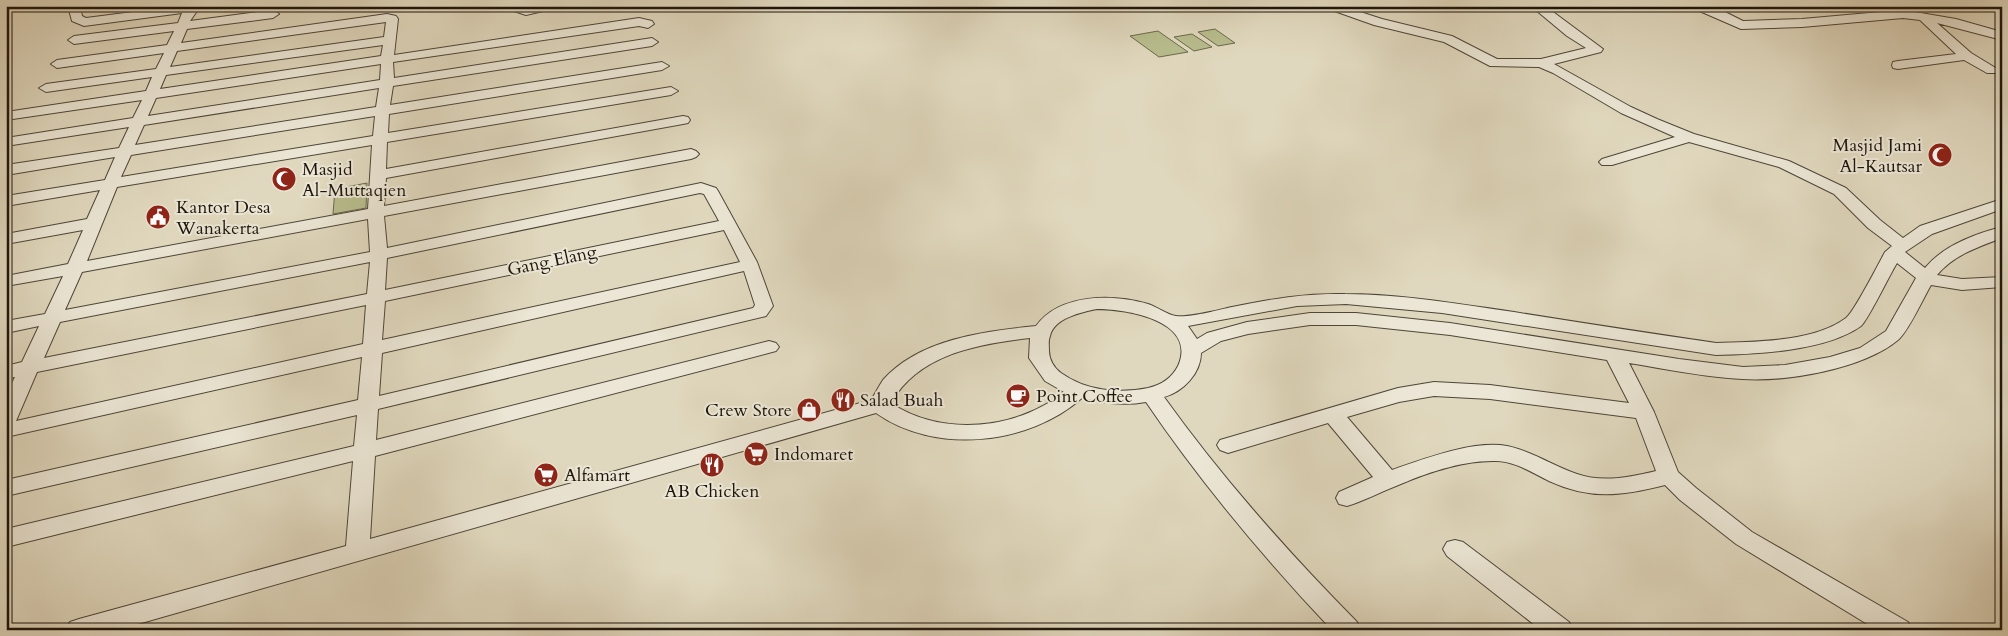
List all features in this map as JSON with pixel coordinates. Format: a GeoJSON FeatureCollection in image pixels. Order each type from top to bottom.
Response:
{"type":"FeatureCollection","features":[{"type":"Feature","properties":{"kind":"street"},"geometry":{"type":"LineString","coordinates":[[74,6],[76,18],[84,22],[202,7]]}},
{"type":"Feature","properties":{"kind":"street"},"geometry":{"type":"LineString","coordinates":[[517,6],[518,9],[526,10],[552,6]]}},
{"type":"Feature","properties":{"kind":"street"},"geometry":{"type":"LineString","coordinates":[[1330,6],[1378,22],[1448,40],[1495,63],[1541,63],[1597,49],[1571,33],[1537,6]]}},
{"type":"Feature","properties":{"kind":"street"},"geometry":{"type":"LineString","coordinates":[[1694,6],[1717,13],[1741,25],[1802,23],[1908,14],[1956,23],[2002,36]]}},
{"type":"Feature","properties":{"kind":"street"},"geometry":{"type":"LineString","coordinates":[[1892,6],[1908,14]]}},
{"type":"Feature","properties":{"kind":"street"},"geometry":{"type":"LineString","coordinates":[[6,419],[188,13],[202,7]]}},
{"type":"Feature","properties":{"kind":"street"},"geometry":{"type":"LineString","coordinates":[[74,40],[273,14]]}},
{"type":"Feature","properties":{"kind":"street"},"geometry":{"type":"LineString","coordinates":[[1922,16],[1966,56],[1992,70]]}},
{"type":"Feature","properties":{"kind":"street"},"geometry":{"type":"LineString","coordinates":[[57,64],[387,18],[392,19],[387,60],[387,84],[382,110],[382,138],[376,212],[379,255],[357,552]]}},
{"type":"Feature","properties":{"kind":"street"},"geometry":{"type":"LineString","coordinates":[[6,116],[151,96],[639,22],[648,24]]}},
{"type":"Feature","properties":{"kind":"street"},"geometry":{"type":"LineString","coordinates":[[46,88],[389,40]]}},
{"type":"Feature","properties":{"kind":"street"},"geometry":{"type":"LineString","coordinates":[[6,142],[652,42]]}},
{"type":"Feature","properties":{"kind":"street"},"geometry":{"type":"LineString","coordinates":[[1898,65],[1966,56]]}},
{"type":"Feature","properties":{"kind":"street"},"geometry":{"type":"LineString","coordinates":[[1541,63],[1558,70],[1626,110],[1652,122],[1689,137],[1784,164],[1840,191],[1926,277],[1972,284],[2002,282]]}},
{"type":"Feature","properties":{"kind":"street"},"geometry":{"type":"LineString","coordinates":[[6,170],[662,66]]}},
{"type":"Feature","properties":{"kind":"street"},"geometry":{"type":"LineString","coordinates":[[6,201],[672,91]]}},
{"type":"Feature","properties":{"kind":"street"},"geometry":{"type":"LineString","coordinates":[[378,175],[683,120]]}},
{"type":"Feature","properties":{"kind":"street"},"geometry":{"type":"LineString","coordinates":[[1607,162],[1689,137]]}},
{"type":"Feature","properties":{"kind":"street"},"geometry":{"type":"LineString","coordinates":[[6,281],[691,154]]}},
{"type":"Feature","properties":{"kind":"street"},"geometry":{"type":"LineString","coordinates":[[6,327],[379,255],[701,188],[710,191],[729,224],[762,296],[764,306],[759,312],[368,405],[6,488]]}},
{"type":"Feature","properties":{"kind":"street"},"geometry":{"type":"LineString","coordinates":[[1173,322],[1208,318],[1297,300],[1346,299],[1442,306],[1716,349],[1751,348],[1794,343],[1829,334],[1856,321],[1898,249],[1926,230],[2002,204]]}},
{"type":"Feature","properties":{"kind":"street"},"geometry":{"type":"LineString","coordinates":[[6,239],[94,223]]}},
{"type":"Feature","properties":{"kind":"street","name":"Gang Elang"},"geometry":{"type":"LineString","coordinates":[[6,372],[376,298],[729,224]]}},
{"type":"Feature","properties":{"kind":"street"},"geometry":{"type":"LineString","coordinates":[[1192,350],[1214,337],[1247,328],[1310,319],[1356,319],[1450,329],[1615,356],[1743,373],[1785,371],[1832,362],[1867,352],[1893,335],[1926,277],[1938,263],[1962,248],[2002,232]]}},
{"type":"Feature","properties":{"kind":"street"},"geometry":{"type":"LineString","coordinates":[[6,430],[748,265]]}},
{"type":"Feature","properties":{"kind":"street"},"geometry":{"type":"LineString","coordinates":[[1097,303],[1118,303],[1138,306],[1157,313],[1173,322],[1186,335],[1192,350],[1191,364],[1183,376],[1170,387],[1152,395],[1115,399],[1078,392],[1060,382],[1046,370],[1039,357],[1037,344],[1042,331],[1050,321],[1078,307],[1097,303]]}},
{"type":"Feature","properties":{"kind":"street"},"geometry":{"type":"LineString","coordinates":[[79,630],[879,405],[888,387],[912,366],[959,344],[983,338],[1042,331]]}},
{"type":"Feature","properties":{"kind":"street"},"geometry":{"type":"LineString","coordinates":[[6,538],[364,451],[769,348]]}},
{"type":"Feature","properties":{"kind":"street"},"geometry":{"type":"LineString","coordinates":[[1615,356],[1644,412],[1669,476],[1688,494],[1744,538],[1899,630]]}},
{"type":"Feature","properties":{"kind":"street"},"geometry":{"type":"LineString","coordinates":[[1228,445],[1398,395],[1434,389],[1490,392],[1644,412]]}},
{"type":"Feature","properties":{"kind":"street"},"geometry":{"type":"LineString","coordinates":[[879,405],[889,414],[936,429],[959,432],[992,430],[1046,414],[1078,392]]}},
{"type":"Feature","properties":{"kind":"street"},"geometry":{"type":"LineString","coordinates":[[1152,395],[1183,441],[1239,512],[1348,630]]}},
{"type":"Feature","properties":{"kind":"street"},"geometry":{"type":"LineString","coordinates":[[1332,414],[1388,480]]}},
{"type":"Feature","properties":{"kind":"street"},"geometry":{"type":"LineString","coordinates":[[1347,498],[1410,471],[1484,453],[1506,454],[1578,483],[1613,486],[1635,484],[1669,476]]}},
{"type":"Feature","properties":{"kind":"street"},"geometry":{"type":"LineString","coordinates":[[1455,549],[1560,630]]}},
{"type":"Feature","properties":{"kind":"green space"},"geometry":{"type":"Polygon","coordinates":[[[1215,29],[1235,43],[1218,46],[1198,32],[1215,29]]]}},
{"type":"Feature","properties":{"kind":"green space"},"geometry":{"type":"Polygon","coordinates":[[[1158,31],[1188,52],[1159,57],[1130,36],[1158,31]]]}},
{"type":"Feature","properties":{"kind":"green space"},"geometry":{"type":"Polygon","coordinates":[[[1192,34],[1212,47],[1194,51],[1174,37],[1192,34]]]}},
{"type":"Feature","properties":{"kind":"green space"},"geometry":{"type":"Polygon","coordinates":[[[367,183],[366,208],[333,214],[335,189],[367,183]]]}},
{"type":"Feature","properties":{"kind":"place","name":"Masjid Jami Al-Kautsar"},"geometry":{"type":"Point","coordinates":[1940,155]}},
{"type":"Feature","properties":{"kind":"place","name":"Masjid Al-Muttaqien"},"geometry":{"type":"Point","coordinates":[284,179]}},
{"type":"Feature","properties":{"kind":"place","name":"Kantor Desa Wanakerta"},"geometry":{"type":"Point","coordinates":[158,217]}},
{"type":"Feature","properties":{"kind":"place","name":"Point Coffee"},"geometry":{"type":"Point","coordinates":[1018,396]}},
{"type":"Feature","properties":{"kind":"place","name":"Salad Buah"},"geometry":{"type":"Point","coordinates":[843,400]}},
{"type":"Feature","properties":{"kind":"place","name":"Crew Store"},"geometry":{"type":"Point","coordinates":[809,410]}},
{"type":"Feature","properties":{"kind":"place","name":"Indomaret"},"geometry":{"type":"Point","coordinates":[756,454]}},
{"type":"Feature","properties":{"kind":"place","name":"AB Chicken"},"geometry":{"type":"Point","coordinates":[712,465]}},
{"type":"Feature","properties":{"kind":"place","name":"Alfamart"},"geometry":{"type":"Point","coordinates":[546,475]}}]}
